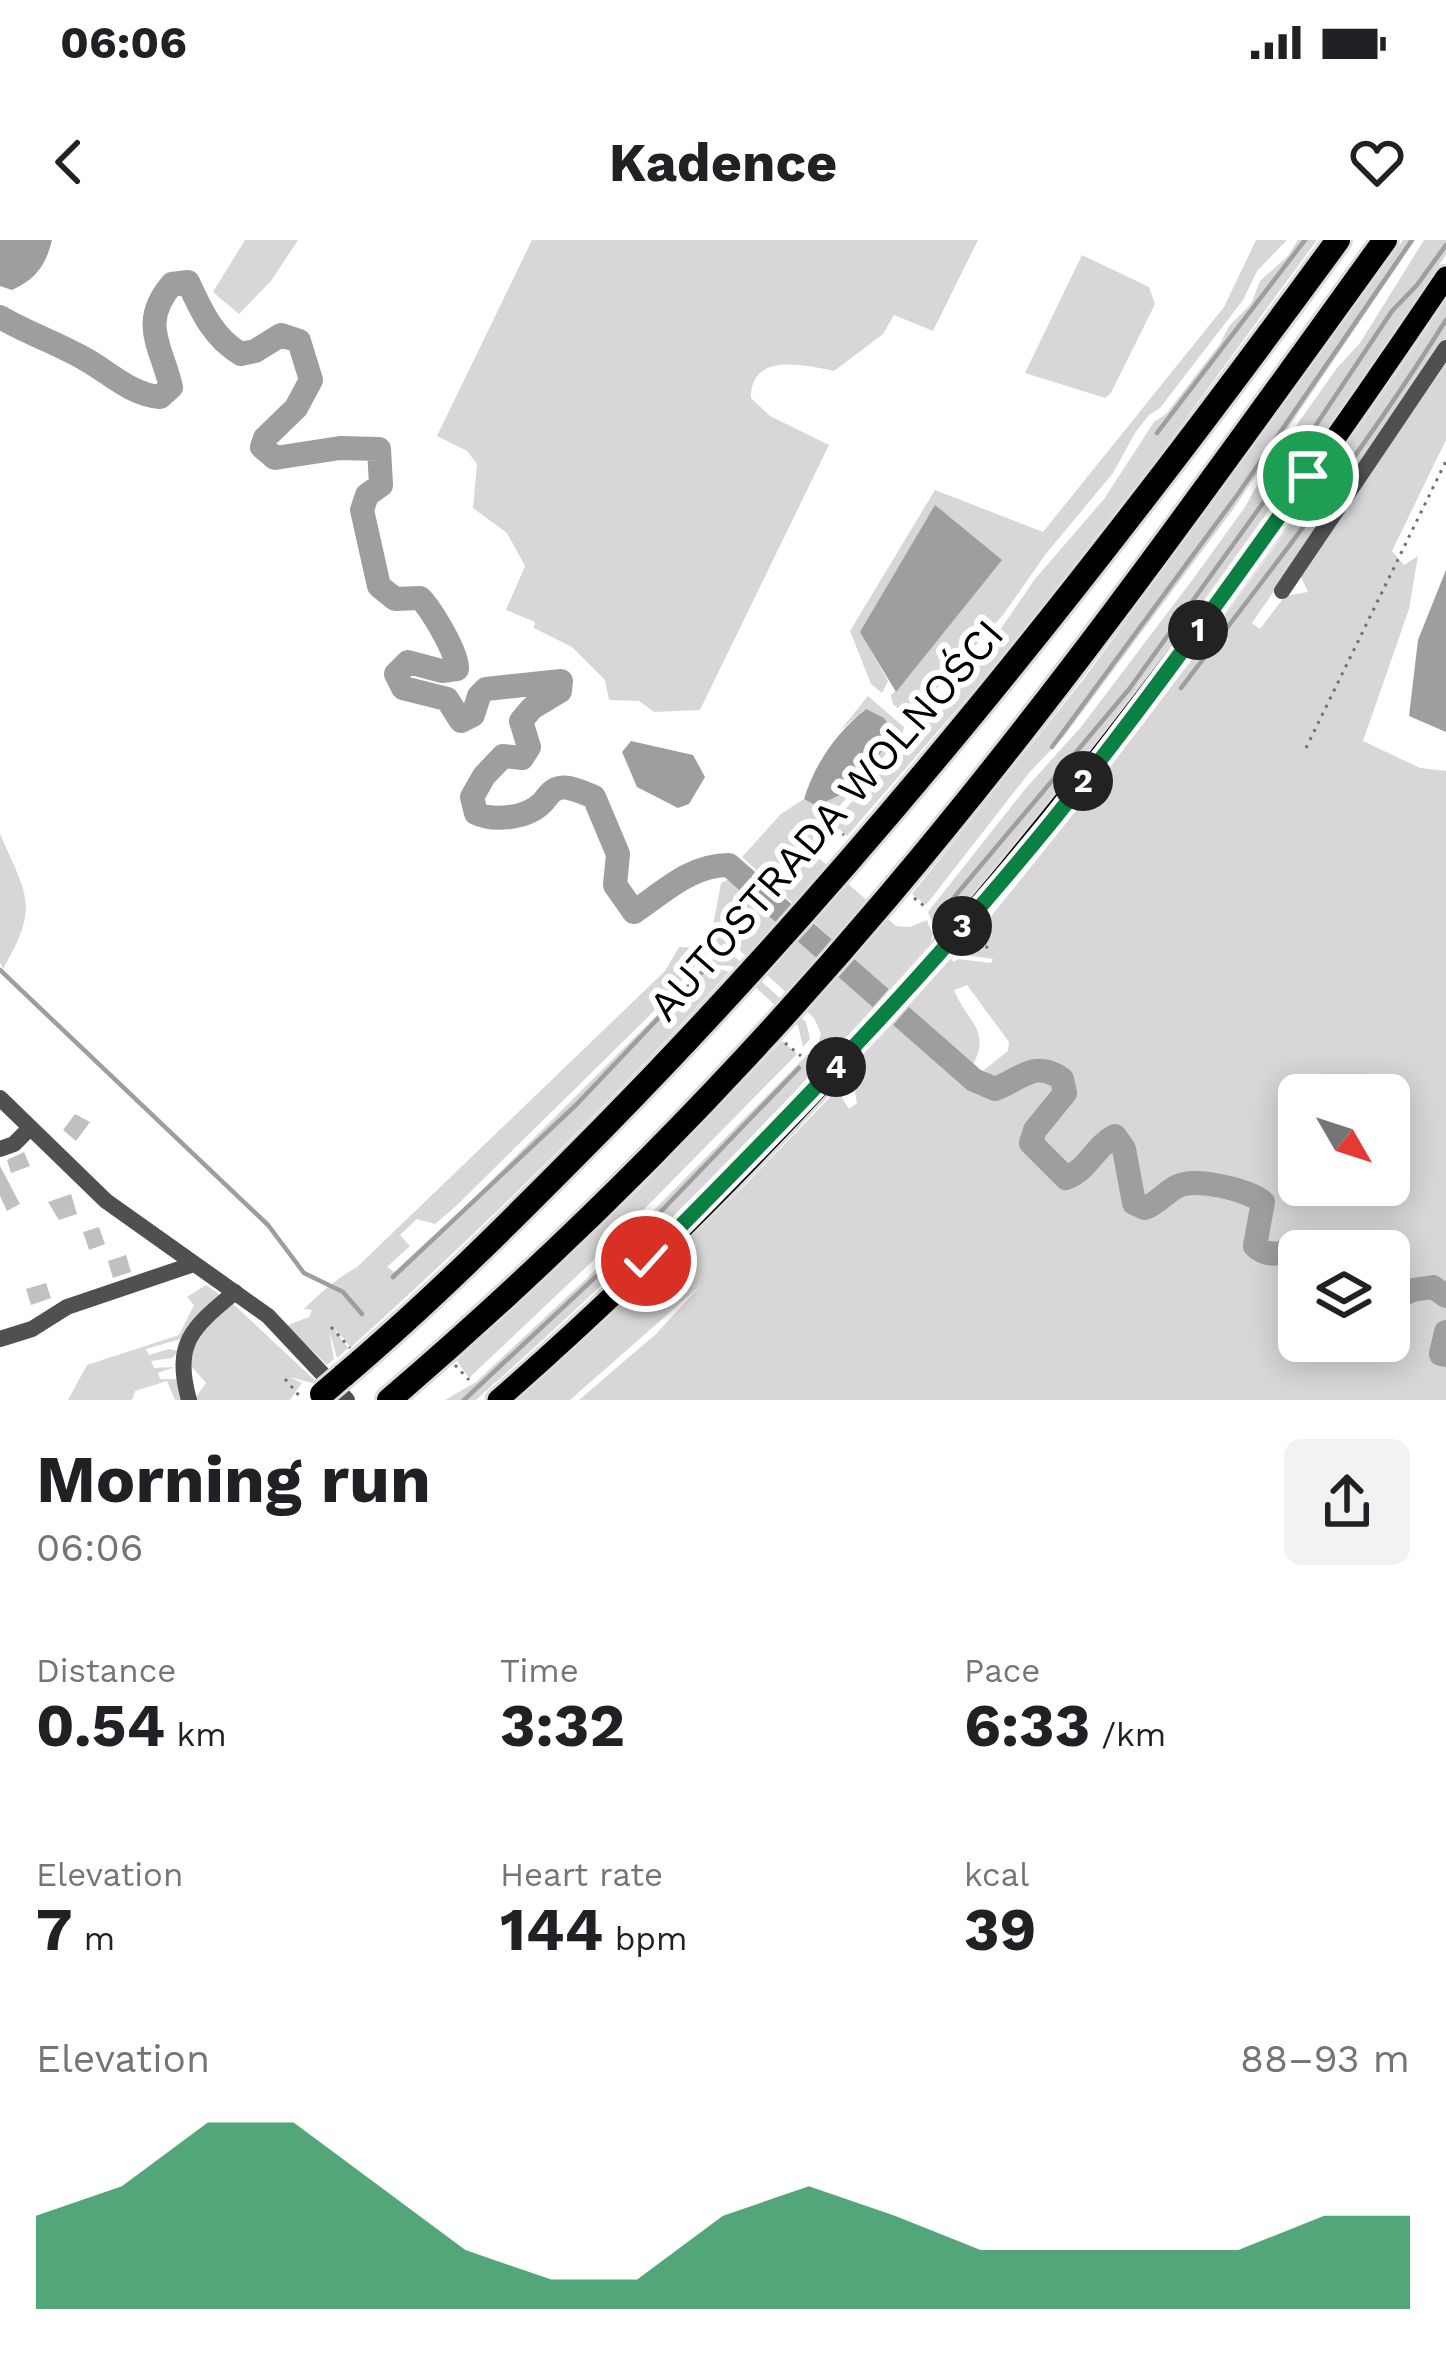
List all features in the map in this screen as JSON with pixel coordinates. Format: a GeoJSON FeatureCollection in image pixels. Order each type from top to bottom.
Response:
{"type":"FeatureCollection","features":[{"type":"Feature","properties":{"kind":"highway","name":"AUTOSTRADA WOLNOŚCI"},"geometry":{"type":"LineString","coordinates":[[314,1398],[345,1388],[747,979],[1091,567],[1338,240]]}},
{"type":"Feature","properties":{"kind":"highway","name":"AUTOSTRADA WOLNOŚCI"},"geometry":{"type":"LineString","coordinates":[[389,1400],[597,1209],[898,895],[1088,646],[1385,240]]}},
{"type":"Feature","properties":{"kind":"main road"},"geometry":{"type":"LineString","coordinates":[[497,1400],[646,1261],[839,1065],[1051,822],[1170,668],[1446,277]]}},
{"type":"Feature","properties":{"kind":"street"},"geometry":{"type":"LineString","coordinates":[[1282,591],[1446,348]]}},
{"type":"Feature","properties":{"kind":"street"},"geometry":{"type":"LineString","coordinates":[[0,1097],[106,1201],[235,1292],[345,1388]]}},
{"type":"Feature","properties":{"kind":"street"},"geometry":{"type":"LineString","coordinates":[[0,1149],[14,1144],[30,1128]]}},
{"type":"Feature","properties":{"kind":"street"},"geometry":{"type":"LineString","coordinates":[[0,1339],[32,1329],[67,1307],[194,1264]]}},
{"type":"Feature","properties":{"kind":"street"},"geometry":{"type":"LineString","coordinates":[[190,1400],[182,1369],[188,1339],[235,1292]]}},
{"type":"Feature","properties":{"kind":"path"},"geometry":{"type":"LineString","coordinates":[[1306,748],[1446,460]]}},
{"type":"Feature","properties":{"kind":"path"},"geometry":{"type":"LineString","coordinates":[[829,823],[853,856]]}},
{"type":"Feature","properties":{"kind":"path"},"geometry":{"type":"LineString","coordinates":[[898,895],[927,908]]}},
{"type":"Feature","properties":{"kind":"path"},"geometry":{"type":"LineString","coordinates":[[958,930],[988,948]]}},
{"type":"Feature","properties":{"kind":"path"},"geometry":{"type":"LineString","coordinates":[[332,1327],[351,1349]]}},
{"type":"Feature","properties":{"kind":"path"},"geometry":{"type":"LineString","coordinates":[[454,1364],[469,1380]]}},
{"type":"Feature","properties":{"kind":"path"},"geometry":{"type":"LineString","coordinates":[[285,1379],[314,1398]]}},
{"type":"Feature","properties":{"kind":"shaded area"},"geometry":{"type":"Polygon","coordinates":[[[0,240],[52,240],[39,270],[12,290],[0,286],[0,240]]]}},
{"type":"Feature","properties":{"kind":"shaded area"},"geometry":{"type":"Polygon","coordinates":[[[245,240],[298,240],[271,281],[239,314],[213,292],[245,240]]]}},
{"type":"Feature","properties":{"kind":"shaded area"},"geometry":{"type":"Polygon","coordinates":[[[532,240],[978,240],[933,331],[894,315],[883,334],[834,371],[781,365],[759,374],[753,383],[751,398],[770,416],[829,445],[700,710],[654,712],[639,701],[609,700],[605,680],[572,647],[534,628],[535,622],[506,610],[525,566],[507,533],[473,508],[477,464],[467,451],[437,436],[532,240]]]}},
{"type":"Feature","properties":{"kind":"shaded area"},"geometry":{"type":"Polygon","coordinates":[[[1256,240],[1287,240],[1257,271],[1243,300],[1160,408],[1135,433],[1113,473],[1003,615],[909,719],[893,704],[891,695],[896,691],[860,631],[888,681],[882,693],[871,684],[850,631],[935,490],[1043,532],[1224,307],[1256,240]]]}},
{"type":"Feature","properties":{"kind":"shaded area"},"geometry":{"type":"Polygon","coordinates":[[[1298,240],[1317,240],[1157,458],[997,663],[847,836],[835,821],[1002,627],[1035,579],[1104,499],[1154,422],[1166,414],[1229,326],[1251,304],[1260,281],[1298,240]]]}},
{"type":"Feature","properties":{"kind":"shaded area"},"geometry":{"type":"Polygon","coordinates":[[[1403,240],[1415,240],[1234,508],[1065,735],[1029,773],[926,905],[912,894],[1086,676],[1403,240]]]}},
{"type":"Feature","properties":{"kind":"shaded area"},"geometry":{"type":"Polygon","coordinates":[[[1424,240],[1446,240],[1446,255],[1205,604],[1076,773],[937,933],[928,912],[1081,727],[1193,579],[1337,368],[1360,343],[1424,240]]]}},
{"type":"Feature","properties":{"kind":"shaded area"},"geometry":{"type":"Polygon","coordinates":[[[1082,255],[1149,287],[1155,304],[1105,398],[1025,373],[1082,255]]]}},
{"type":"Feature","properties":{"kind":"shaded area"},"geometry":{"type":"Polygon","coordinates":[[[1446,301],[1446,341],[1252,623],[1260,629],[1285,596],[1308,592],[1300,575],[1446,363],[1446,440],[1392,551],[1404,565],[1418,556],[1409,609],[1363,741],[1420,768],[1446,771],[1446,1400],[579,1400],[656,1334],[701,1285],[570,1400],[518,1400],[743,1187],[837,1090],[849,1109],[857,1103],[853,1082],[861,1072],[832,1043],[816,1048],[821,1034],[814,1018],[734,945],[724,944],[706,954],[455,1207],[435,1224],[417,1219],[400,1235],[410,1246],[387,1267],[394,1272],[473,1199],[714,958],[727,953],[734,956],[806,1022],[810,1039],[803,1047],[798,1026],[732,966],[709,965],[729,972],[545,1164],[351,1347],[332,1326],[348,1348],[337,1358],[329,1330],[334,1359],[327,1365],[290,1329],[288,1325],[309,1317],[312,1310],[304,1309],[310,1303],[357,1267],[665,971],[679,947],[700,948],[713,926],[721,883],[731,878],[980,1096],[997,1096],[1025,1084],[1056,1082],[1059,1089],[1028,1136],[1034,1159],[1055,1179],[1075,1179],[1114,1142],[1134,1211],[1133,1159],[1118,1133],[1106,1133],[1069,1170],[1053,1161],[1042,1146],[1038,1135],[1069,1097],[1069,1078],[1062,1069],[1048,1061],[1000,1079],[986,1074],[984,1070],[1008,1051],[1009,1042],[967,985],[954,990],[979,1035],[972,1067],[742,857],[781,814],[804,799],[817,806],[844,793],[868,765],[865,709],[839,732],[868,696],[904,727],[902,736],[818,830],[813,853],[896,926],[910,927],[927,920],[931,939],[954,962],[991,963],[993,959],[959,954],[970,941],[989,950],[974,937],[1276,545],[1446,301]]]}},
{"type":"Feature","properties":{"kind":"shaded area"},"geometry":{"type":"Polygon","coordinates":[[[935,505],[1002,560],[896,692],[860,632],[935,505]]]}},
{"type":"Feature","properties":{"kind":"shaded area"},"geometry":{"type":"Polygon","coordinates":[[[1446,570],[1446,732],[1409,716],[1418,640],[1446,570]]]}},
{"type":"Feature","properties":{"kind":"shaded area"},"geometry":{"type":"Polygon","coordinates":[[[866,709],[884,718],[894,732],[891,741],[844,793],[817,806],[804,799],[828,749],[866,709]]]}},
{"type":"Feature","properties":{"kind":"shaded area"},"geometry":{"type":"Polygon","coordinates":[[[631,741],[693,755],[705,777],[689,804],[678,808],[637,787],[622,752],[631,741]]]}},
{"type":"Feature","properties":{"kind":"shaded area"},"geometry":{"type":"Polygon","coordinates":[[[0,834],[26,901],[22,930],[3,969],[0,962],[0,834]]]}},
{"type":"Feature","properties":{"kind":"shaded area"},"geometry":{"type":"Polygon","coordinates":[[[782,1041],[797,1054],[599,1255],[469,1378],[457,1361],[640,1189],[782,1041]]]}},
{"type":"Feature","properties":{"kind":"shaded area"},"geometry":{"type":"Polygon","coordinates":[[[808,1054],[825,1059],[611,1276],[476,1400],[445,1400],[476,1382],[586,1279],[808,1054]]]}},
{"type":"Feature","properties":{"kind":"shaded area"},"geometry":{"type":"Polygon","coordinates":[[[206,1285],[220,1295],[181,1339],[146,1349],[149,1355],[179,1351],[172,1358],[151,1361],[154,1368],[175,1367],[158,1373],[160,1379],[179,1379],[182,1400],[175,1400],[167,1381],[135,1391],[132,1400],[68,1400],[87,1365],[179,1335],[194,1305],[187,1297],[206,1285]]]}},
{"type":"Feature","properties":{"kind":"shaded area"},"geometry":{"type":"Polygon","coordinates":[[[230,1301],[320,1385],[290,1377],[302,1383],[290,1400],[194,1400],[206,1383],[190,1365],[194,1346],[230,1301]]]}},
{"type":"Feature","properties":{"kind":"building"},"geometry":{"type":"Polygon","coordinates":[[[75,1114],[90,1122],[76,1141],[63,1130],[75,1114]]]}},
{"type":"Feature","properties":{"kind":"building"},"geometry":{"type":"Polygon","coordinates":[[[24,1152],[30,1166],[11,1173],[7,1160],[24,1152]]]}},
{"type":"Feature","properties":{"kind":"building"},"geometry":{"type":"Polygon","coordinates":[[[0,1166],[20,1204],[7,1211],[0,1196],[0,1166]]]}},
{"type":"Feature","properties":{"kind":"building"},"geometry":{"type":"Polygon","coordinates":[[[71,1194],[77,1214],[59,1220],[48,1202],[71,1194]]]}},
{"type":"Feature","properties":{"kind":"building"},"geometry":{"type":"Polygon","coordinates":[[[99,1227],[105,1244],[89,1250],[83,1232],[99,1227]]]}},
{"type":"Feature","properties":{"kind":"building"},"geometry":{"type":"Polygon","coordinates":[[[126,1255],[131,1272],[113,1278],[108,1261],[126,1255]]]}},
{"type":"Feature","properties":{"kind":"building"},"geometry":{"type":"Polygon","coordinates":[[[46,1283],[51,1298],[31,1305],[26,1289],[46,1283]]]}},
{"type":"Feature","properties":{"kind":"waterway"},"geometry":{"type":"LineString","coordinates":[[1157,433],[1305,240]]}},
{"type":"Feature","properties":{"kind":"waterway"},"geometry":{"type":"LineString","coordinates":[[1052,747],[1238,494],[1412,240]]}},
{"type":"Feature","properties":{"kind":"waterway"},"geometry":{"type":"LineString","coordinates":[[951,901],[1130,688],[1276,485],[1392,311],[1446,245]]}},
{"type":"Feature","properties":{"kind":"waterway"},"geometry":{"type":"LineString","coordinates":[[0,317],[130,387],[160,397],[171,387],[155,323],[172,284],[188,282],[215,332],[241,354],[281,335],[299,341],[311,380],[296,408],[265,438],[262,447],[275,458],[340,448],[379,449],[381,485],[367,495],[362,510],[379,586],[395,599],[420,598],[443,632],[457,669],[442,671],[408,662],[396,674],[403,688],[447,699],[461,721],[473,715],[486,689],[561,681],[560,691],[521,721],[529,747],[522,758],[503,756],[484,776],[472,797],[476,813],[519,815],[560,788],[594,797],[618,854],[615,885],[634,912],[690,874],[729,865],[974,1080],[995,1089],[1036,1071],[1062,1079],[1065,1093],[1035,1130],[1031,1143],[1066,1178],[1115,1136],[1124,1149],[1134,1203],[1145,1208],[1173,1188],[1196,1183],[1246,1193],[1263,1202],[1255,1246],[1278,1253]]}},
{"type":"Feature","properties":{"kind":"waterway"},"geometry":{"type":"LineString","coordinates":[[1181,688],[1351,461],[1446,320]]}},
{"type":"Feature","properties":{"kind":"waterway"},"geometry":{"type":"LineString","coordinates":[[0,970],[268,1225],[304,1273],[343,1292],[362,1314]]}},
{"type":"Feature","properties":{"kind":"waterway"},"geometry":{"type":"LineString","coordinates":[[393,1277],[576,1105],[703,971]]}},
{"type":"Feature","properties":{"kind":"waterway"},"geometry":{"type":"LineString","coordinates":[[464,1400],[620,1254],[799,1068]]}},
{"type":"Feature","properties":{"kind":"waterway"},"geometry":{"type":"LineString","coordinates":[[1410,1291],[1433,1287],[1446,1296]]}},
{"type":"Feature","properties":{"kind":"waterway"},"geometry":{"type":"LineString","coordinates":[[1446,1332],[1441,1354],[1446,1355]]}},
{"type":"Feature","properties":{"kind":"route"},"geometry":{"type":"LineString","coordinates":[[646,1261],[839,1065],[1051,822],[1170,668],[1308,476]]}}]}
